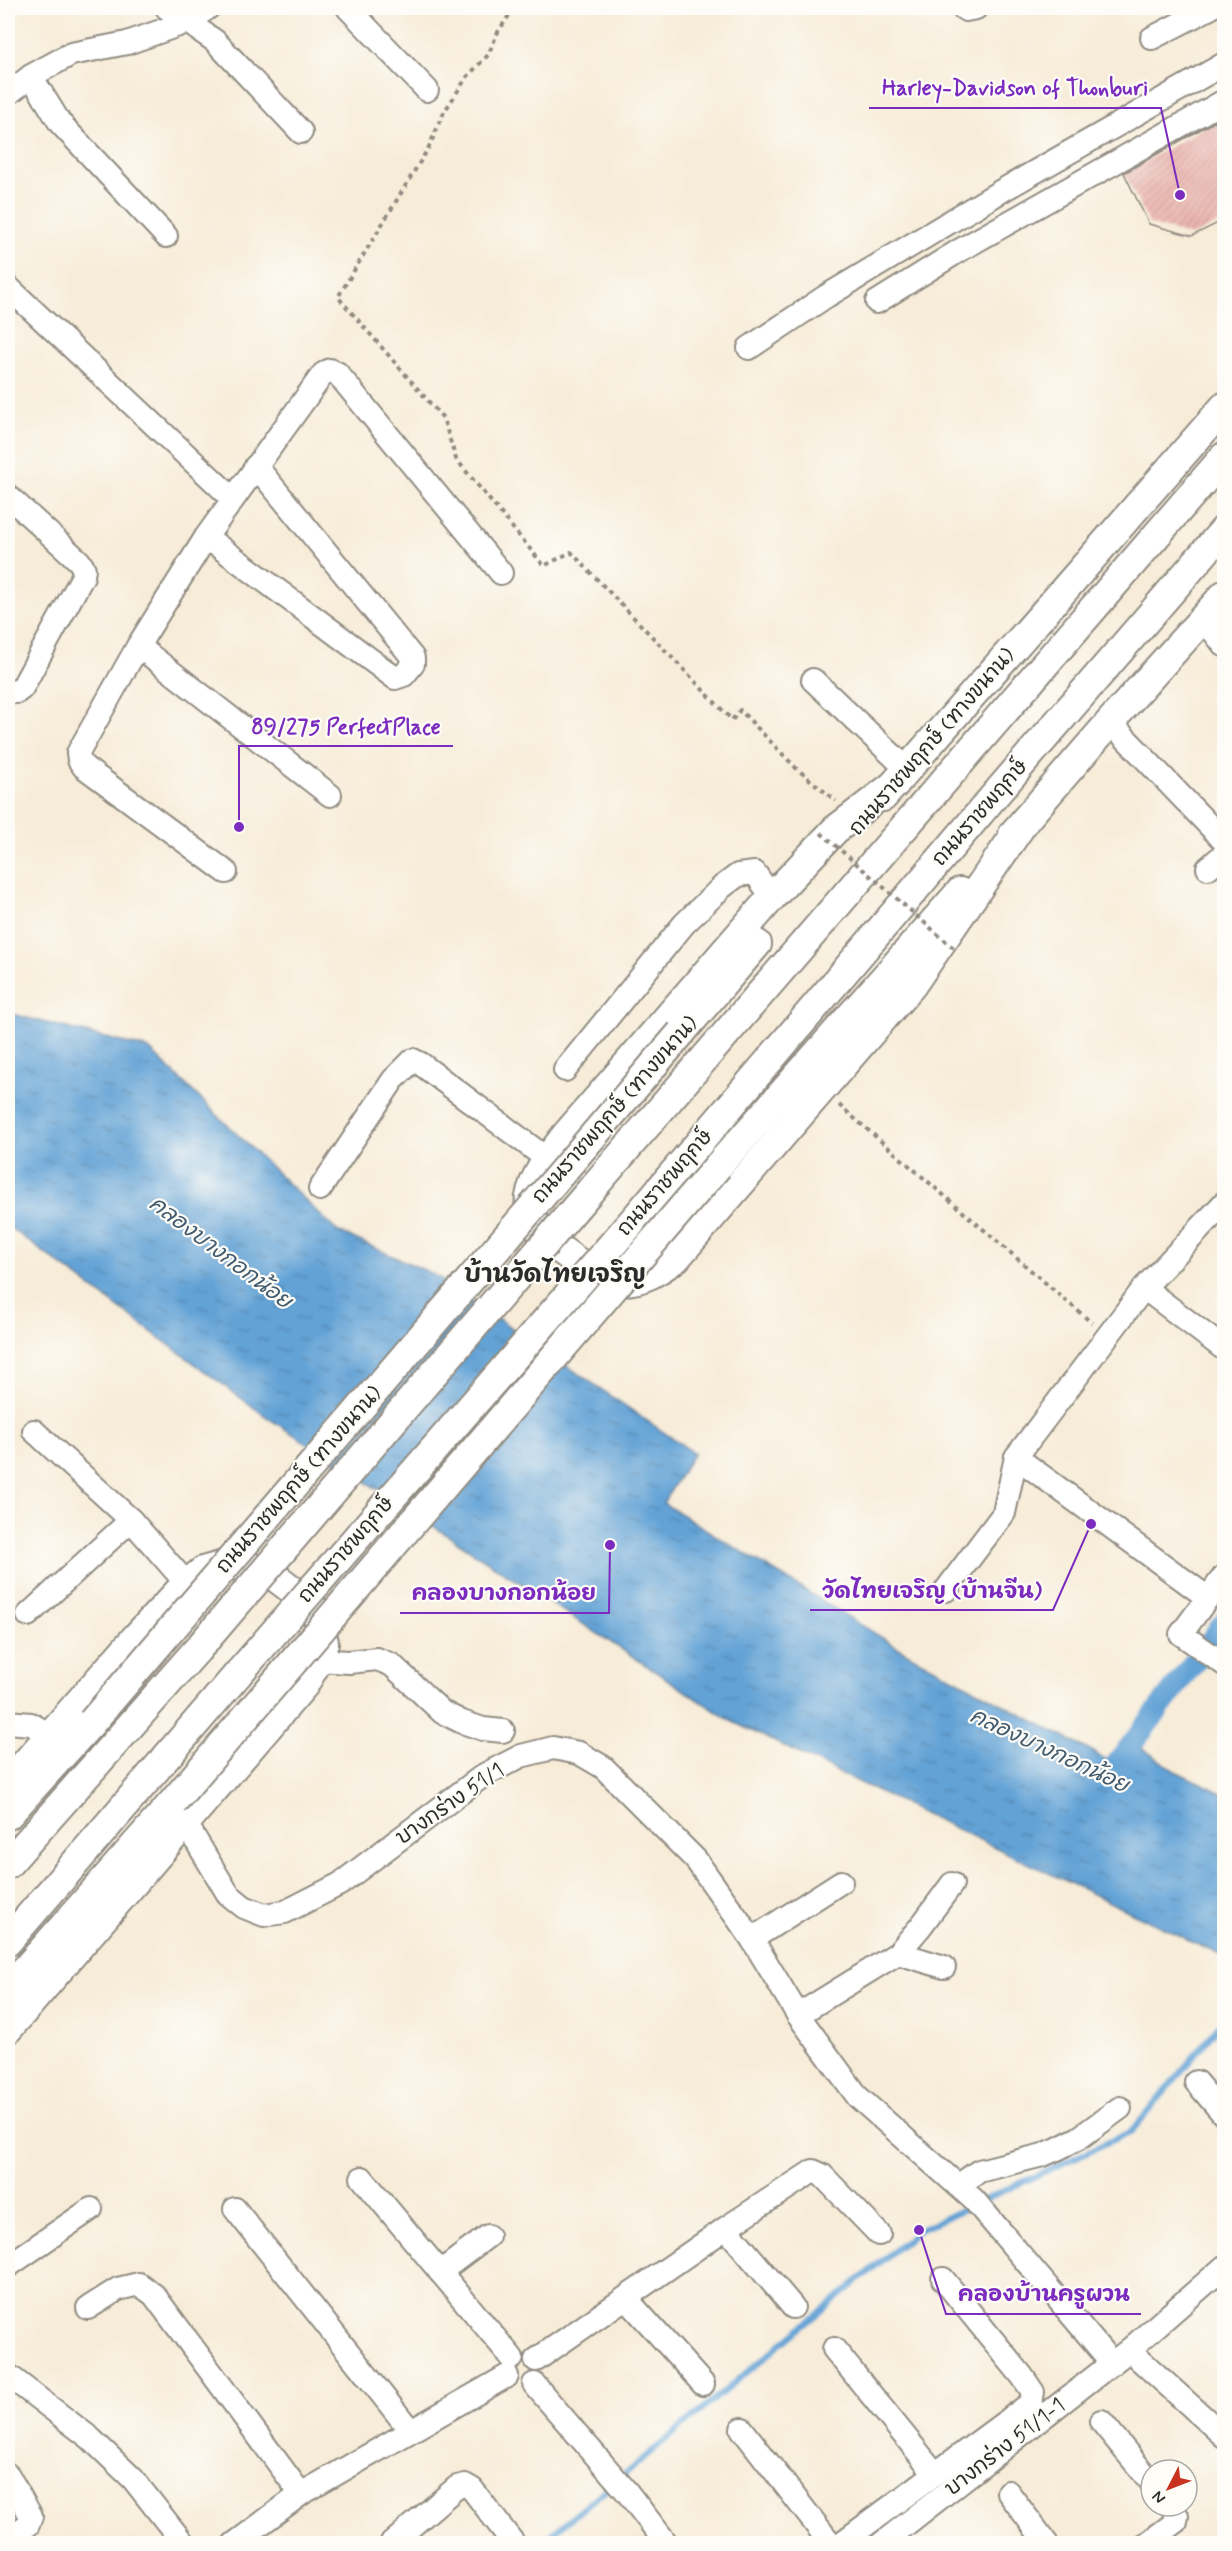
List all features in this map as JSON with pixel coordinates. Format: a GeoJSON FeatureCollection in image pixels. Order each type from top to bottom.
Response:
{"type":"FeatureCollection","features":[{"type":"Feature","properties":{"kind":"main road","name":"ถนนราชพฤกษ์ (ทางขนาน)"},"geometry":{"type":"LineString","coordinates":[[8,1815],[92,1722],[901,777],[1224,407]]}},
{"type":"Feature","properties":{"kind":"main road"},"geometry":{"type":"LineString","coordinates":[[8,1864],[197,1650],[1224,457]]}},
{"type":"Feature","properties":{"kind":"main road","name":"ถนนราชพฤกษ์"},"geometry":{"type":"LineString","coordinates":[[8,1941],[631,1223],[993,797],[1224,530]]}},
{"type":"Feature","properties":{"kind":"main road"},"geometry":{"type":"LineString","coordinates":[[8,2028],[179,1812],[718,1166],[920,935],[1224,595]]}},
{"type":"Feature","properties":{"kind":"main road"},"geometry":{"type":"LineString","coordinates":[[901,777],[835,830],[772,897],[547,1159],[531,1194],[530,1213],[538,1230],[558,1247],[598,1274],[621,1281],[649,1277],[676,1258],[912,985],[1026,819]]}},
{"type":"Feature","properties":{"kind":"main road"},"geometry":{"type":"LineString","coordinates":[[8,1783],[137,1636],[187,1584],[203,1571],[224,1565],[248,1566],[270,1573],[311,1604],[320,1622],[324,1643],[318,1660],[304,1685],[8,1989]]}},
{"type":"Feature","properties":{"kind":"street"},"geometry":{"type":"LineString","coordinates":[[167,8],[215,41],[301,132]]}},
{"type":"Feature","properties":{"kind":"street"},"geometry":{"type":"LineString","coordinates":[[8,94],[31,76],[71,54],[127,43],[187,22],[208,8]]}},
{"type":"Feature","properties":{"kind":"street"},"geometry":{"type":"LineString","coordinates":[[348,8],[427,90]]}},
{"type":"Feature","properties":{"kind":"street"},"geometry":{"type":"LineString","coordinates":[[963,8],[966,10],[976,8]]}},
{"type":"Feature","properties":{"kind":"street"},"geometry":{"type":"LineString","coordinates":[[1152,38],[1210,8]]}},
{"type":"Feature","properties":{"kind":"street"},"geometry":{"type":"LineString","coordinates":[[749,348],[825,297],[1003,190],[1224,64]]}},
{"type":"Feature","properties":{"kind":"street"},"geometry":{"type":"LineString","coordinates":[[31,76],[60,123],[166,236]]}},
{"type":"Feature","properties":{"kind":"street"},"geometry":{"type":"LineString","coordinates":[[877,302],[960,250],[1224,101]]}},
{"type":"Feature","properties":{"kind":"street"},"geometry":{"type":"LineString","coordinates":[[8,286],[228,494]]}},
{"type":"Feature","properties":{"kind":"street"},"geometry":{"type":"LineString","coordinates":[[226,872],[84,767],[79,760],[78,753],[138,646],[206,537],[228,494],[256,466],[323,374],[330,370],[337,373],[501,573]]}},
{"type":"Feature","properties":{"kind":"street"},"geometry":{"type":"LineString","coordinates":[[206,537],[395,678],[404,675],[413,664],[413,658],[256,466]]}},
{"type":"Feature","properties":{"kind":"street"},"geometry":{"type":"LineString","coordinates":[[8,496],[79,561],[84,569],[83,576],[22,688],[17,692],[8,691]]}},
{"type":"Feature","properties":{"kind":"street"},"geometry":{"type":"LineString","coordinates":[[1203,618],[1224,645]]}},
{"type":"Feature","properties":{"kind":"street"},"geometry":{"type":"LineString","coordinates":[[138,646],[330,795]]}},
{"type":"Feature","properties":{"kind":"street"},"geometry":{"type":"LineString","coordinates":[[813,680],[901,777]]}},
{"type":"Feature","properties":{"kind":"street"},"geometry":{"type":"LineString","coordinates":[[1110,722],[1224,841]]}},
{"type":"Feature","properties":{"kind":"street"},"geometry":{"type":"LineString","coordinates":[[565,1070],[684,924],[723,886],[738,875],[755,873],[772,897]]}},
{"type":"Feature","properties":{"kind":"street"},"geometry":{"type":"LineString","coordinates":[[320,1189],[393,1080],[413,1060],[547,1159]]}},
{"type":"Feature","properties":{"kind":"street"},"geometry":{"type":"LineString","coordinates":[[946,1590],[1004,1513],[1016,1457],[1106,1335],[1144,1288],[1224,1203]]}},
{"type":"Feature","properties":{"kind":"street"},"geometry":{"type":"LineString","coordinates":[[1144,1288],[1224,1349]]}},
{"type":"Feature","properties":{"kind":"street"},"geometry":{"type":"LineString","coordinates":[[34,1431],[130,1520],[187,1584]]}},
{"type":"Feature","properties":{"kind":"street"},"geometry":{"type":"LineString","coordinates":[[1016,1457],[1208,1598]]}},
{"type":"Feature","properties":{"kind":"street"},"geometry":{"type":"LineString","coordinates":[[28,1615],[130,1520]]}},
{"type":"Feature","properties":{"kind":"street"},"geometry":{"type":"LineString","coordinates":[[1220,1661],[1181,1634],[1224,1576]]}},
{"type":"Feature","properties":{"kind":"street"},"geometry":{"type":"LineString","coordinates":[[318,1660],[350,1662],[377,1659],[392,1665],[442,1712],[462,1722],[503,1731]]}},
{"type":"Feature","properties":{"kind":"street"},"geometry":{"type":"LineString","coordinates":[[8,1722],[31,1724],[50,1735]]}},
{"type":"Feature","properties":{"kind":"street","name":"บางกร่าง 51/1"},"geometry":{"type":"LineString","coordinates":[[179,1812],[228,1894],[244,1907],[264,1915],[285,1912],[317,1898],[340,1884],[484,1775],[521,1756],[553,1748],[579,1753],[603,1767],[696,1860],[752,1939],[798,2014],[858,2097],[974,2200]]}},
{"type":"Feature","properties":{"kind":"street"},"geometry":{"type":"LineString","coordinates":[[752,1939],[841,1882]]}},
{"type":"Feature","properties":{"kind":"street"},"geometry":{"type":"LineString","coordinates":[[798,2014],[898,1953],[952,1884]]}},
{"type":"Feature","properties":{"kind":"street"},"geometry":{"type":"LineString","coordinates":[[898,1953],[944,1966]]}},
{"type":"Feature","properties":{"kind":"street"},"geometry":{"type":"LineString","coordinates":[[1196,2082],[1224,2115]]}},
{"type":"Feature","properties":{"kind":"street"},"geometry":{"type":"LineString","coordinates":[[1120,2108],[1079,2138],[1057,2149],[979,2172],[974,2200],[1120,2357],[1224,2436]]}},
{"type":"Feature","properties":{"kind":"street"},"geometry":{"type":"LineString","coordinates":[[536,2360],[726,2228],[813,2171],[822,2175],[879,2234]]}},
{"type":"Feature","properties":{"kind":"street"},"geometry":{"type":"LineString","coordinates":[[234,2544],[301,2494],[410,2430],[510,2367],[525,2354],[536,2360],[540,2373],[534,2384],[522,2388],[515,2386],[510,2367],[440,2272],[362,2178]]}},
{"type":"Feature","properties":{"kind":"street"},"geometry":{"type":"LineString","coordinates":[[8,2266],[91,2208]]}},
{"type":"Feature","properties":{"kind":"street"},"geometry":{"type":"LineString","coordinates":[[235,2209],[410,2430]]}},
{"type":"Feature","properties":{"kind":"street"},"geometry":{"type":"LineString","coordinates":[[726,2228],[793,2307]]}},
{"type":"Feature","properties":{"kind":"street"},"geometry":{"type":"LineString","coordinates":[[440,2272],[488,2236]]}},
{"type":"Feature","properties":{"kind":"street","name":"บางกร่าง 51/1-1"},"geometry":{"type":"LineString","coordinates":[[881,2544],[1120,2357],[1224,2267]]}},
{"type":"Feature","properties":{"kind":"street"},"geometry":{"type":"LineString","coordinates":[[840,2544],[934,2472],[1031,2403],[1033,2392],[943,2279]]}},
{"type":"Feature","properties":{"kind":"street"},"geometry":{"type":"LineString","coordinates":[[88,2308],[118,2289],[139,2284],[154,2295],[301,2494]]}},
{"type":"Feature","properties":{"kind":"street"},"geometry":{"type":"LineString","coordinates":[[626,2298],[703,2384]]}},
{"type":"Feature","properties":{"kind":"street"},"geometry":{"type":"LineString","coordinates":[[834,2349],[934,2472]]}},
{"type":"Feature","properties":{"kind":"street"},"geometry":{"type":"LineString","coordinates":[[8,2375],[90,2438],[133,2479],[184,2544]]}},
{"type":"Feature","properties":{"kind":"street"},"geometry":{"type":"LineString","coordinates":[[534,2384],[621,2485],[667,2544]]}},
{"type":"Feature","properties":{"kind":"street"},"geometry":{"type":"LineString","coordinates":[[1101,2421],[1139,2467]]}},
{"type":"Feature","properties":{"kind":"street"},"geometry":{"type":"LineString","coordinates":[[742,2429],[831,2544]]}},
{"type":"Feature","properties":{"kind":"street"},"geometry":{"type":"LineString","coordinates":[[8,2475],[31,2516],[28,2524],[8,2538]]}},
{"type":"Feature","properties":{"kind":"street"},"geometry":{"type":"LineString","coordinates":[[391,2544],[457,2487],[465,2485],[472,2489],[514,2544]]}},
{"type":"Feature","properties":{"kind":"street"},"geometry":{"type":"LineString","coordinates":[[1008,2492],[1047,2544]]}},
{"type":"Feature","properties":{"kind":"street"},"geometry":{"type":"LineString","coordinates":[[1146,2544],[1176,2522],[1177,2518]]}},
{"type":"Feature","properties":{"kind":"path"},"geometry":{"type":"LineString","coordinates":[[514,8],[498,32],[488,55],[467,77],[444,112],[429,147],[338,297],[443,418],[456,459],[544,566],[571,552],[732,720],[740,710],[797,769],[836,801]]}},
{"type":"Feature","properties":{"kind":"path"},"geometry":{"type":"LineString","coordinates":[[820,833],[956,950]]}},
{"type":"Feature","properties":{"kind":"path"},"geometry":{"type":"LineString","coordinates":[[836,1102],[1106,1335]]}},
{"type":"Feature","properties":{"kind":"water"},"geometry":{"type":"Polygon","coordinates":[[[8,1013],[149,1049],[337,1231],[433,1274],[694,1453],[663,1503],[905,1652],[1109,1761],[1128,1738],[1175,1771],[1224,1794],[1224,1957],[731,1721],[268,1418],[8,1226],[8,1013]]]}},
{"type":"Feature","properties":{"kind":"building"},"geometry":{"type":"Polygon","coordinates":[[[1224,116],[1224,220],[1192,236],[1149,224],[1124,173],[1224,116]]]}},
{"type":"Feature","properties":{"kind":"waterway"},"geometry":{"type":"LineString","coordinates":[[1116,1765],[1224,1623]]}},
{"type":"Feature","properties":{"kind":"waterway"},"geometry":{"type":"LineString","coordinates":[[982,2201],[1132,2131],[1224,2020]]}},
{"type":"Feature","properties":{"kind":"waterway"},"geometry":{"type":"LineString","coordinates":[[540,2544],[919,2230],[973,2205]]}},
{"type":"Feature","properties":{"kind":"place","name":"Harley-Davidson of Thonburi"},"geometry":{"type":"Point","coordinates":[1180,195]}},
{"type":"Feature","properties":{"kind":"place","name":"89/275 PerfectPlace"},"geometry":{"type":"Point","coordinates":[239,827]}},
{"type":"Feature","properties":{"kind":"place","name":"วัดไทยเจริญ (บ้านจีน)"},"geometry":{"type":"Point","coordinates":[1091,1524]}},
{"type":"Feature","properties":{"kind":"place","name":"คลองบางกอกน้อย"},"geometry":{"type":"Point","coordinates":[610,1545]}},
{"type":"Feature","properties":{"kind":"place","name":"คลองบ้านครูผวน"},"geometry":{"type":"Point","coordinates":[919,2230]}},
{"type":"Feature","properties":{"kind":"district","name":"บ้านวัดไทยเจริญ"},"geometry":{"type":"Point","coordinates":[555,1275]}}]}
